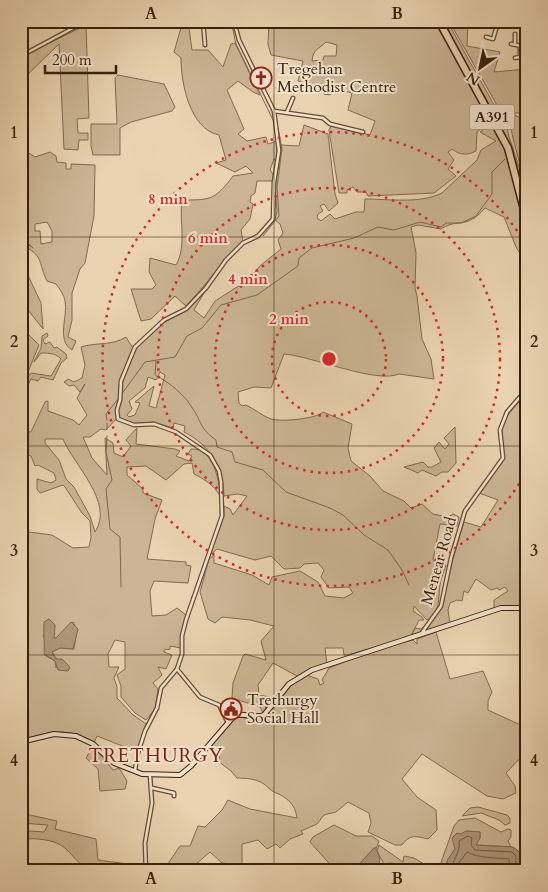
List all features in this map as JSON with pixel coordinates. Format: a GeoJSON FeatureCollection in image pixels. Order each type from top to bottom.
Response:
{"type":"FeatureCollection","features":[{"type":"Feature","properties":{"kind":"highway","name":"A391"},"geometry":{"type":"LineString","coordinates":[[439,21],[508,148],[527,221]]}},
{"type":"Feature","properties":{"kind":"street"},"geometry":{"type":"LineString","coordinates":[[21,56],[86,21]]}},
{"type":"Feature","properties":{"kind":"street"},"geometry":{"type":"LineString","coordinates":[[203,21],[205,45]]}},
{"type":"Feature","properties":{"kind":"street"},"geometry":{"type":"LineString","coordinates":[[135,771],[137,756],[148,725],[157,708],[161,688],[177,669],[182,654],[182,636],[186,620],[222,516],[221,482],[210,455],[176,432],[154,424],[134,425],[118,419],[117,410],[121,381],[134,347],[164,320],[186,309],[206,288],[213,276],[232,254],[243,243],[259,235],[273,219],[279,151],[274,111],[239,40],[234,21]]}},
{"type":"Feature","properties":{"kind":"street"},"geometry":{"type":"LineString","coordinates":[[486,38],[495,40],[496,29],[494,21]]}},
{"type":"Feature","properties":{"kind":"street"},"geometry":{"type":"LineString","coordinates":[[515,34],[513,44],[527,47]]}},
{"type":"Feature","properties":{"kind":"street"},"geometry":{"type":"LineString","coordinates":[[515,58],[520,57],[520,46]]}},
{"type":"Feature","properties":{"kind":"street"},"geometry":{"type":"LineString","coordinates":[[287,112],[293,98]]}},
{"type":"Feature","properties":{"kind":"street"},"geometry":{"type":"LineString","coordinates":[[274,111],[323,118],[330,124],[363,132]]}},
{"type":"Feature","properties":{"kind":"street","name":"Menear Road"},"geometry":{"type":"LineString","coordinates":[[420,635],[441,606],[451,558],[465,511],[503,458],[500,430],[507,412],[527,390]]}},
{"type":"Feature","properties":{"kind":"street"},"geometry":{"type":"LineString","coordinates":[[21,742],[48,735],[76,736],[93,744],[114,762],[135,771],[150,776],[183,774],[234,716],[242,714],[262,716],[289,684],[305,673],[357,654],[500,608],[527,608]]}},
{"type":"Feature","properties":{"kind":"street"},"geometry":{"type":"LineString","coordinates":[[177,669],[200,697],[219,705],[224,711],[234,716]]}},
{"type":"Feature","properties":{"kind":"street"},"geometry":{"type":"LineString","coordinates":[[224,711],[227,722]]}},
{"type":"Feature","properties":{"kind":"street"},"geometry":{"type":"LineString","coordinates":[[146,871],[145,848],[152,803],[150,776]]}},
{"type":"Feature","properties":{"kind":"street"},"geometry":{"type":"LineString","coordinates":[[152,788],[174,794],[174,796]]}},
{"type":"Feature","properties":{"kind":"shaded area"},"geometry":{"type":"Polygon","coordinates":[[[183,21],[188,21],[192,50],[208,50],[223,67],[231,44],[235,43],[260,95],[238,81],[227,90],[244,129],[238,134],[247,141],[266,137],[268,144],[277,141],[277,160],[274,159],[270,170],[273,174],[273,181],[257,181],[255,193],[251,196],[250,202],[253,204],[250,219],[241,230],[243,241],[186,306],[175,296],[151,319],[141,321],[131,289],[152,289],[156,285],[149,272],[150,258],[176,265],[182,242],[182,200],[200,200],[212,197],[222,190],[233,176],[253,173],[246,166],[235,172],[216,163],[226,160],[219,135],[209,131],[194,115],[185,92],[181,58],[174,52],[183,21]]]}},
{"type":"Feature","properties":{"kind":"shaded area"},"geometry":{"type":"Polygon","coordinates":[[[269,21],[434,21],[492,120],[477,132],[476,151],[464,154],[452,149],[448,152],[454,160],[448,169],[456,176],[434,193],[368,196],[366,192],[357,192],[353,187],[347,190],[347,193],[339,193],[329,130],[331,126],[370,135],[375,121],[348,110],[352,93],[332,88],[330,95],[324,94],[318,87],[298,81],[303,61],[271,55],[268,44],[269,21]],[[326,42],[315,52],[312,61],[323,60],[324,56],[336,56],[337,45],[326,42]]]}},
{"type":"Feature","properties":{"kind":"shaded area"},"geometry":{"type":"Polygon","coordinates":[[[442,21],[447,21],[493,103],[505,114],[497,118],[442,21]]]}},
{"type":"Feature","properties":{"kind":"shaded area"},"geometry":{"type":"Polygon","coordinates":[[[449,21],[468,21],[467,46],[500,52],[494,72],[527,69],[527,113],[506,113],[497,105],[449,21]]]}},
{"type":"Feature","properties":{"kind":"shaded area"},"geometry":{"type":"Polygon","coordinates":[[[86,25],[89,118],[77,119],[78,133],[88,133],[88,140],[79,140],[78,150],[64,149],[59,44],[21,81],[21,57],[86,25]]]}},
{"type":"Feature","properties":{"kind":"shaded area"},"geometry":{"type":"Polygon","coordinates":[[[118,75],[164,84],[175,107],[172,111],[131,122],[120,128],[120,155],[93,155],[91,124],[117,124],[115,78],[118,75]]]}},
{"type":"Feature","properties":{"kind":"shaded area"},"geometry":{"type":"Polygon","coordinates":[[[515,115],[527,122],[527,190],[510,125],[509,116],[515,115]]]}},
{"type":"Feature","properties":{"kind":"shaded area"},"geometry":{"type":"Polygon","coordinates":[[[505,116],[509,137],[523,178],[527,211],[516,160],[498,120],[505,116]]]}},
{"type":"Feature","properties":{"kind":"shaded area"},"geometry":{"type":"Polygon","coordinates":[[[493,124],[508,158],[522,210],[527,265],[516,247],[504,217],[485,208],[467,222],[453,224],[441,229],[418,225],[411,227],[416,253],[415,288],[422,339],[431,359],[434,379],[399,374],[389,376],[360,373],[284,354],[271,388],[254,387],[238,392],[239,403],[242,406],[246,405],[271,419],[298,419],[323,412],[352,424],[348,448],[351,461],[370,476],[383,491],[404,501],[411,508],[422,504],[433,514],[448,517],[453,514],[459,517],[457,526],[440,524],[433,560],[446,565],[440,582],[438,605],[435,613],[427,620],[414,606],[413,611],[424,620],[419,620],[415,628],[421,629],[426,624],[421,633],[415,636],[347,655],[344,655],[343,648],[325,648],[327,664],[297,676],[273,663],[258,685],[259,695],[270,697],[265,704],[266,710],[263,713],[260,707],[232,698],[233,683],[243,656],[245,654],[266,660],[261,641],[274,626],[250,620],[222,617],[215,623],[208,619],[200,592],[209,559],[214,555],[214,563],[252,575],[269,585],[272,577],[300,571],[318,582],[325,596],[344,598],[353,593],[349,587],[329,588],[321,577],[324,570],[318,563],[304,564],[300,568],[284,569],[271,556],[255,560],[217,549],[210,555],[224,516],[224,506],[230,509],[233,515],[247,496],[238,494],[224,496],[218,466],[201,443],[184,432],[185,426],[174,423],[173,428],[154,422],[134,424],[118,417],[106,430],[101,429],[90,437],[83,437],[92,458],[107,475],[105,438],[113,443],[114,453],[123,457],[131,446],[126,440],[137,428],[136,444],[175,449],[180,451],[176,456],[189,461],[192,456],[188,454],[191,449],[199,450],[210,459],[214,466],[220,496],[208,483],[194,474],[192,463],[184,464],[166,480],[146,466],[127,467],[127,475],[143,489],[143,493],[162,500],[155,519],[147,559],[186,562],[186,565],[191,566],[188,583],[154,581],[150,591],[152,616],[166,615],[177,608],[186,615],[181,637],[181,648],[170,646],[170,649],[164,650],[164,652],[172,655],[166,669],[158,667],[162,675],[153,683],[158,689],[155,709],[146,720],[135,713],[121,697],[121,686],[117,675],[125,669],[125,642],[115,640],[108,654],[109,667],[119,667],[114,678],[117,687],[117,698],[132,714],[146,724],[140,746],[135,751],[97,736],[94,743],[76,734],[67,732],[50,733],[21,740],[21,531],[52,535],[73,548],[89,547],[91,537],[90,521],[82,513],[63,485],[40,493],[37,489],[37,479],[51,483],[56,480],[54,473],[38,465],[35,466],[31,456],[21,452],[21,431],[31,432],[45,402],[48,401],[48,411],[73,420],[79,425],[87,415],[77,398],[85,384],[80,392],[74,385],[69,386],[64,382],[68,379],[74,382],[82,378],[85,365],[81,347],[115,342],[126,337],[134,350],[165,322],[187,310],[204,293],[194,310],[204,318],[215,301],[248,280],[261,265],[281,249],[278,240],[283,233],[280,224],[275,220],[277,211],[275,188],[281,145],[299,146],[304,125],[328,134],[335,194],[338,203],[329,211],[324,204],[320,206],[323,211],[318,214],[317,218],[321,221],[330,214],[335,219],[356,212],[364,212],[365,199],[414,200],[442,193],[477,160],[481,150],[496,141],[480,132],[493,124]],[[160,372],[156,380],[148,377],[145,388],[129,401],[132,409],[127,415],[129,417],[135,415],[140,403],[135,402],[154,386],[149,406],[156,408],[165,375],[160,372]],[[45,439],[45,443],[59,460],[66,479],[74,487],[90,516],[95,532],[100,521],[100,509],[90,484],[63,439],[45,439]],[[73,622],[56,638],[53,638],[55,625],[43,635],[46,656],[55,661],[56,668],[58,661],[52,652],[60,648],[74,649],[77,629],[73,622]]]}},
{"type":"Feature","properties":{"kind":"shaded area"},"geometry":{"type":"Polygon","coordinates":[[[21,151],[35,157],[50,152],[56,156],[57,162],[66,163],[66,169],[71,169],[71,164],[95,165],[94,216],[85,263],[80,269],[72,293],[72,320],[68,337],[76,341],[72,350],[67,346],[64,334],[66,307],[63,294],[56,284],[47,281],[36,254],[27,248],[21,239],[33,248],[21,236],[21,151]],[[47,222],[35,224],[35,231],[40,231],[41,244],[52,242],[52,231],[47,222]]]}},
{"type":"Feature","properties":{"kind":"shaded area"},"geometry":{"type":"Polygon","coordinates":[[[27,254],[25,269],[41,303],[43,329],[21,301],[21,269],[27,254]]]}},
{"type":"Feature","properties":{"kind":"shaded area"},"geometry":{"type":"Polygon","coordinates":[[[21,327],[39,345],[26,377],[21,382],[21,327]]]}},
{"type":"Feature","properties":{"kind":"shaded area"},"geometry":{"type":"Polygon","coordinates":[[[47,333],[48,336],[43,340],[45,344],[50,342],[54,348],[57,347],[66,354],[67,358],[61,363],[53,380],[41,377],[38,381],[31,379],[24,393],[21,392],[21,385],[31,373],[51,376],[61,359],[54,354],[41,353],[34,362],[41,348],[42,336],[47,333]]]}},
{"type":"Feature","properties":{"kind":"shaded area"},"geometry":{"type":"Polygon","coordinates":[[[527,392],[527,607],[494,608],[494,600],[508,591],[505,587],[499,590],[498,588],[491,590],[476,579],[468,593],[464,591],[462,601],[457,600],[450,603],[448,610],[450,623],[425,632],[442,606],[446,582],[464,522],[481,527],[498,500],[479,493],[504,459],[502,430],[507,416],[527,392]]]}},
{"type":"Feature","properties":{"kind":"shaded area"},"geometry":{"type":"Polygon","coordinates":[[[455,427],[456,463],[448,472],[442,472],[436,476],[422,470],[418,473],[404,467],[423,462],[428,467],[432,467],[441,462],[434,448],[439,442],[445,449],[449,444],[444,438],[455,427]]]}},
{"type":"Feature","properties":{"kind":"shaded area"},"geometry":{"type":"Polygon","coordinates":[[[436,632],[450,679],[483,671],[492,692],[488,701],[488,710],[527,728],[527,751],[506,773],[515,786],[516,793],[503,799],[487,796],[422,754],[402,779],[417,797],[436,810],[437,830],[428,839],[411,837],[402,845],[395,845],[368,832],[371,823],[369,813],[348,802],[336,812],[324,815],[317,824],[301,831],[303,834],[290,839],[280,848],[276,844],[267,849],[258,840],[242,844],[242,865],[222,863],[210,852],[188,871],[163,871],[180,846],[190,846],[198,826],[205,827],[222,810],[228,800],[250,809],[297,818],[292,804],[286,798],[258,781],[237,778],[218,761],[220,757],[209,748],[236,717],[256,719],[265,717],[288,688],[306,675],[318,679],[320,685],[324,683],[322,680],[329,668],[380,648],[413,640],[417,644],[417,639],[436,632]]]}},
{"type":"Feature","properties":{"kind":"shaded area"},"geometry":{"type":"Polygon","coordinates":[[[93,746],[113,770],[119,768],[127,781],[125,789],[100,791],[98,769],[86,758],[93,746]]]}},
{"type":"Feature","properties":{"kind":"shaded area"},"geometry":{"type":"Polygon","coordinates":[[[478,807],[507,815],[510,818],[510,823],[505,825],[499,820],[481,813],[462,816],[470,808],[478,807]]]}},
{"type":"Feature","properties":{"kind":"shaded area"},"geometry":{"type":"Polygon","coordinates":[[[21,813],[57,821],[55,829],[96,839],[98,860],[143,866],[143,871],[110,872],[92,870],[78,862],[64,848],[49,841],[29,839],[21,846],[21,834],[30,831],[44,832],[48,825],[21,823],[21,813]]]}},
{"type":"Feature","properties":{"kind":"shaded area"},"geometry":{"type":"Polygon","coordinates":[[[475,818],[501,832],[508,829],[511,830],[511,837],[508,841],[511,847],[475,845],[480,838],[480,832],[467,831],[447,861],[447,871],[438,871],[454,826],[459,820],[475,818]]]}},
{"type":"Feature","properties":{"kind":"shaded area"},"geometry":{"type":"Polygon","coordinates":[[[334,825],[356,836],[372,836],[379,841],[376,849],[374,848],[361,862],[361,871],[336,871],[310,842],[313,837],[334,825]]]}},
{"type":"Feature","properties":{"kind":"shaded area"},"geometry":{"type":"Polygon","coordinates":[[[379,845],[403,862],[404,856],[414,858],[424,864],[425,867],[422,871],[417,871],[399,864],[384,864],[377,851],[379,845]]]}},
{"type":"Feature","properties":{"kind":"water"},"geometry":{"type":"Polygon","coordinates":[[[49,619],[55,625],[54,638],[71,622],[78,629],[73,649],[60,648],[52,652],[55,659],[62,659],[70,667],[68,671],[58,670],[55,661],[44,654],[44,622],[49,619]]]}},
{"type":"Feature","properties":{"kind":"water"},"geometry":{"type":"Polygon","coordinates":[[[466,831],[480,832],[480,838],[476,845],[513,847],[521,853],[521,871],[447,871],[447,861],[455,849],[452,838],[457,833],[461,834],[466,831]]]}},
{"type":"Feature","properties":{"kind":"water"},"geometry":{"type":"Polygon","coordinates":[[[375,847],[380,858],[379,871],[361,871],[361,862],[375,847]]]}},
{"type":"Feature","properties":{"kind":"waterway"},"geometry":{"type":"LineString","coordinates":[[231,21],[236,44],[274,122]]}},
{"type":"Feature","properties":{"kind":"waterway"},"geometry":{"type":"LineString","coordinates":[[263,236],[279,216],[277,187],[282,149],[278,128]]}},
{"type":"Feature","properties":{"kind":"waterway"},"geometry":{"type":"LineString","coordinates":[[121,395],[145,362],[175,357],[187,336],[202,328],[221,305],[257,295],[298,266],[299,258],[312,248],[354,238],[378,227],[394,230],[420,222],[441,227],[446,223],[461,223],[476,216],[492,194],[492,172],[505,159]]}},
{"type":"Feature","properties":{"kind":"waterway"},"geometry":{"type":"LineString","coordinates":[[21,307],[27,313]]}},
{"type":"Feature","properties":{"kind":"waterway"},"geometry":{"type":"LineString","coordinates":[[156,361],[155,375],[171,385],[185,398],[204,429],[216,440],[217,447],[232,452],[235,462],[263,470],[286,492],[330,508],[343,515],[364,535],[388,550],[402,570],[409,585]]}},
{"type":"Feature","properties":{"kind":"waterway"},"geometry":{"type":"LineString","coordinates":[[107,420],[106,414],[119,398]]}},
{"type":"Feature","properties":{"kind":"waterway"},"geometry":{"type":"LineString","coordinates":[[107,423],[107,429]]}},
{"type":"Feature","properties":{"kind":"waterway"},"geometry":{"type":"LineString","coordinates":[[107,436],[106,452],[112,480],[106,489],[110,529],[120,537],[121,587]]}},
{"type":"Feature","properties":{"kind":"place","name":"Tregehan Methodist Centre"},"geometry":{"type":"Point","coordinates":[261,78]}},
{"type":"Feature","properties":{"kind":"place","name":"Trethurgy Social Hall"},"geometry":{"type":"Point","coordinates":[231,709]}},
{"type":"Feature","properties":{"kind":"district","name":"TRETHURGY"},"geometry":{"type":"Point","coordinates":[156,756]}}]}
